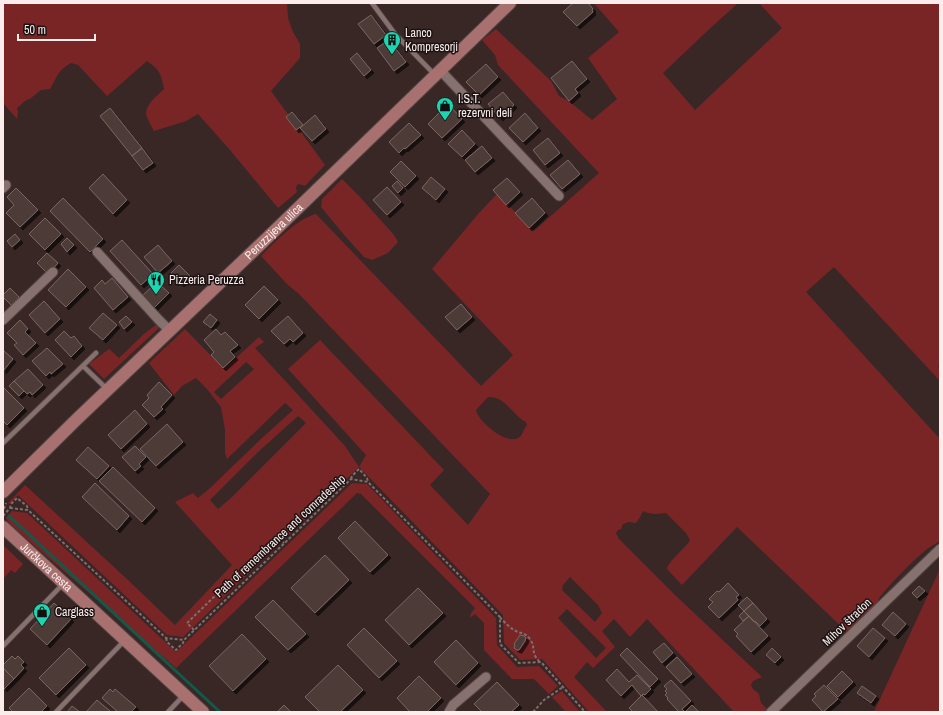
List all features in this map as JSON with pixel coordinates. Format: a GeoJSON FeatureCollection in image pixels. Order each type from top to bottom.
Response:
{"type":"FeatureCollection","features":[{"type":"Feature","properties":{"kind":"main road","name":"Peruzzijeva ulica"},"geometry":{"type":"LineString","coordinates":[[3,492],[510,3]]}},
{"type":"Feature","properties":{"kind":"main road","name":"Jurčkova cesta"},"geometry":{"type":"LineString","coordinates":[[4,521],[64,583],[203,712]]}},
{"type":"Feature","properties":{"kind":"street"},"geometry":{"type":"LineString","coordinates":[[437,72],[559,196]]}},
{"type":"Feature","properties":{"kind":"street"},"geometry":{"type":"LineString","coordinates":[[97,252],[170,331]]}},
{"type":"Feature","properties":{"kind":"street"},"geometry":{"type":"LineString","coordinates":[[3,320],[53,272]]}},
{"type":"Feature","properties":{"kind":"street","name":"Mihov štradon"},"geometry":{"type":"LineString","coordinates":[[771,712],[940,549]]}},
{"type":"Feature","properties":{"kind":"street"},"geometry":{"type":"LineString","coordinates":[[449,712],[454,705],[486,677]]}},
{"type":"Feature","properties":{"kind":"lane"},"geometry":{"type":"LineString","coordinates":[[372,3],[395,34],[437,72]]}},
{"type":"Feature","properties":{"kind":"lane"},"geometry":{"type":"LineString","coordinates":[[3,443],[96,353]]}},
{"type":"Feature","properties":{"kind":"lane"},"geometry":{"type":"LineString","coordinates":[[84,366],[108,390]]}},
{"type":"Feature","properties":{"kind":"lane"},"geometry":{"type":"LineString","coordinates":[[3,646],[64,583]]}},
{"type":"Feature","properties":{"kind":"lane"},"geometry":{"type":"LineString","coordinates":[[56,712],[125,640]]}},
{"type":"Feature","properties":{"kind":"lane"},"geometry":{"type":"LineString","coordinates":[[168,712],[184,694]]}},
{"type":"Feature","properties":{"kind":"path"},"geometry":{"type":"LineString","coordinates":[[351,480],[352,476],[359,470],[368,478],[368,482],[513,630],[526,635],[532,642],[534,655],[538,661],[541,662],[585,712]]}},
{"type":"Feature","properties":{"kind":"path","name":"Path of remembrance and comradeship"},"geometry":{"type":"LineString","coordinates":[[184,640],[351,480],[368,482]]}},
{"type":"Feature","properties":{"kind":"path"},"geometry":{"type":"LineString","coordinates":[[4,521],[11,504],[17,498],[26,506],[28,510],[166,638],[167,642],[176,650],[184,640],[166,638]]}},
{"type":"Feature","properties":{"kind":"path"},"geometry":{"type":"LineString","coordinates":[[3,508],[4,521]]}},
{"type":"Feature","properties":{"kind":"path"},"geometry":{"type":"LineString","coordinates":[[10,508],[28,510]]}},
{"type":"Feature","properties":{"kind":"path"},"geometry":{"type":"LineString","coordinates":[[194,630],[187,623],[278,536],[285,543]]}},
{"type":"Feature","properties":{"kind":"path"},"geometry":{"type":"LineString","coordinates":[[500,616],[500,644],[519,663],[541,662]]}},
{"type":"Feature","properties":{"kind":"path"},"geometry":{"type":"LineString","coordinates":[[533,712],[544,700],[563,687]]}},
{"type":"Feature","properties":{"kind":"shaded area"},"geometry":{"type":"Polygon","coordinates":[[[3,3],[287,3],[288,18],[293,32],[300,44],[300,58],[271,91],[325,165],[305,186],[298,184],[296,187],[297,192],[278,208],[198,114],[186,121],[154,131],[146,113],[148,106],[164,89],[159,73],[155,67],[147,61],[107,96],[78,65],[71,63],[60,71],[50,89],[41,90],[17,108],[17,119],[3,103],[3,3]]]}},
{"type":"Feature","properties":{"kind":"shaded area"},"geometry":{"type":"Polygon","coordinates":[[[594,3],[738,3],[663,73],[695,110],[782,28],[759,3],[940,3],[940,365],[938,367],[940,369],[940,381],[834,267],[806,292],[940,439],[940,541],[927,549],[908,566],[879,598],[878,602],[847,632],[737,527],[682,585],[667,569],[671,562],[690,540],[686,533],[666,513],[652,514],[643,511],[636,523],[629,522],[623,524],[621,529],[616,533],[619,539],[674,594],[762,677],[753,681],[751,685],[759,694],[761,703],[768,710],[766,712],[734,712],[647,619],[630,637],[614,619],[602,631],[615,647],[593,668],[587,662],[574,677],[607,712],[589,712],[542,659],[520,660],[504,643],[503,615],[359,467],[366,455],[288,369],[320,340],[444,470],[430,485],[468,525],[490,494],[261,256],[294,225],[309,216],[316,214],[481,386],[513,355],[432,269],[497,194],[534,231],[599,173],[498,65],[495,55],[482,40],[496,29],[551,81],[559,96],[570,102],[592,120],[617,99],[588,58],[619,32],[594,3]],[[488,397],[476,410],[487,426],[493,431],[507,438],[513,439],[520,437],[527,425],[526,422],[505,403],[494,398],[488,397]],[[570,577],[563,585],[562,590],[595,622],[602,613],[598,605],[570,577]],[[567,609],[558,618],[596,658],[606,648],[567,609]]]}},
{"type":"Feature","properties":{"kind":"shaded area"},"geometry":{"type":"Polygon","coordinates":[[[342,179],[394,235],[398,242],[388,253],[372,260],[364,257],[321,207],[322,199],[342,179]]]}},
{"type":"Feature","properties":{"kind":"shaded area"},"geometry":{"type":"Polygon","coordinates":[[[157,324],[160,327],[104,379],[89,364],[109,349],[119,358],[144,334],[157,324]]]}},
{"type":"Feature","properties":{"kind":"shaded area"},"geometry":{"type":"Polygon","coordinates":[[[185,329],[224,369],[259,337],[264,342],[255,348],[345,446],[359,467],[183,637],[167,635],[18,495],[10,504],[8,503],[25,485],[175,625],[232,565],[175,502],[193,493],[198,498],[293,410],[285,403],[227,459],[225,453],[225,430],[221,407],[207,389],[196,378],[182,386],[174,395],[149,363],[185,329]],[[246,362],[214,392],[221,399],[254,369],[246,362]],[[298,416],[257,453],[210,500],[218,509],[231,498],[306,423],[298,416]]]}},
{"type":"Feature","properties":{"kind":"shaded area"},"geometry":{"type":"Polygon","coordinates":[[[352,483],[367,484],[496,618],[497,645],[517,667],[539,666],[558,686],[549,694],[534,679],[512,679],[484,650],[484,623],[475,614],[470,618],[471,613],[475,608],[361,494],[357,493],[176,668],[13,527],[6,518],[12,511],[27,513],[176,652],[352,483]]]}},
{"type":"Feature","properties":{"kind":"shaded area"},"geometry":{"type":"Polygon","coordinates":[[[3,545],[23,564],[15,573],[11,570],[3,579],[3,545]]]}},
{"type":"Feature","properties":{"kind":"shaded area"},"geometry":{"type":"Polygon","coordinates":[[[940,569],[940,712],[874,712],[940,569]]]}},
{"type":"Feature","properties":{"kind":"shaded area"},"geometry":{"type":"Polygon","coordinates":[[[562,691],[580,712],[566,712],[552,697],[562,691]]]}},
{"type":"Feature","properties":{"kind":"building"},"geometry":{"type":"Polygon","coordinates":[[[573,3],[588,3],[593,9],[593,12],[577,26],[563,12],[573,3]]]}},
{"type":"Feature","properties":{"kind":"building"},"geometry":{"type":"Polygon","coordinates":[[[371,15],[386,35],[374,44],[358,24],[371,15]]]}},
{"type":"Feature","properties":{"kind":"building","name":"Lanco Kompresorji"},"geometry":{"type":"Polygon","coordinates":[[[389,40],[406,62],[394,71],[377,48],[389,40]]]}},
{"type":"Feature","properties":{"kind":"building"},"geometry":{"type":"Polygon","coordinates":[[[357,53],[371,70],[364,76],[350,59],[357,53]]]}},
{"type":"Feature","properties":{"kind":"building"},"geometry":{"type":"Polygon","coordinates":[[[572,61],[587,79],[575,89],[578,93],[569,101],[551,78],[572,61]]]}},
{"type":"Feature","properties":{"kind":"building"},"geometry":{"type":"Polygon","coordinates":[[[486,64],[498,77],[479,95],[466,82],[486,64]]]}},
{"type":"Feature","properties":{"kind":"building"},"geometry":{"type":"Polygon","coordinates":[[[503,92],[514,105],[500,118],[488,104],[503,92]]]}},
{"type":"Feature","properties":{"kind":"building","name":"I.S.T. rezervni deli"},"geometry":{"type":"Polygon","coordinates":[[[448,104],[462,119],[442,138],[428,124],[448,104]]]}},
{"type":"Feature","properties":{"kind":"building"},"geometry":{"type":"Polygon","coordinates":[[[110,108],[142,148],[132,156],[100,116],[110,108]]]}},
{"type":"Feature","properties":{"kind":"building"},"geometry":{"type":"Polygon","coordinates":[[[292,112],[303,125],[296,130],[286,117],[292,112]]]}},
{"type":"Feature","properties":{"kind":"building"},"geometry":{"type":"Polygon","coordinates":[[[525,113],[538,128],[523,142],[509,128],[525,113]]]}},
{"type":"Feature","properties":{"kind":"building"},"geometry":{"type":"Polygon","coordinates":[[[315,115],[326,129],[312,141],[300,128],[315,115]]]}},
{"type":"Feature","properties":{"kind":"building"},"geometry":{"type":"Polygon","coordinates":[[[409,123],[421,135],[399,153],[389,142],[409,123]]]}},
{"type":"Feature","properties":{"kind":"building"},"geometry":{"type":"Polygon","coordinates":[[[462,130],[475,144],[462,157],[448,144],[462,130]]]}},
{"type":"Feature","properties":{"kind":"building"},"geometry":{"type":"Polygon","coordinates":[[[548,138],[560,153],[545,165],[533,150],[548,138]]]}},
{"type":"Feature","properties":{"kind":"building"},"geometry":{"type":"Polygon","coordinates":[[[482,146],[492,158],[475,172],[465,160],[482,146]]]}},
{"type":"Feature","properties":{"kind":"building"},"geometry":{"type":"Polygon","coordinates":[[[142,148],[153,163],[143,170],[132,156],[142,148]]]}},
{"type":"Feature","properties":{"kind":"building"},"geometry":{"type":"Polygon","coordinates":[[[568,160],[580,174],[562,189],[550,175],[568,160]]]}},
{"type":"Feature","properties":{"kind":"building"},"geometry":{"type":"Polygon","coordinates":[[[401,161],[416,176],[405,187],[390,172],[401,161]]]}},
{"type":"Feature","properties":{"kind":"building"},"geometry":{"type":"Polygon","coordinates":[[[103,174],[127,200],[113,214],[89,188],[103,174]]]}},
{"type":"Feature","properties":{"kind":"building"},"geometry":{"type":"Polygon","coordinates":[[[431,177],[445,189],[436,200],[422,188],[431,177]]]}},
{"type":"Feature","properties":{"kind":"building"},"geometry":{"type":"Polygon","coordinates":[[[507,178],[520,192],[506,205],[493,190],[507,178]]]}},
{"type":"Feature","properties":{"kind":"building"},"geometry":{"type":"Polygon","coordinates":[[[397,181],[403,188],[398,193],[392,186],[397,181]]]}},
{"type":"Feature","properties":{"kind":"building"},"geometry":{"type":"Polygon","coordinates":[[[387,187],[401,202],[387,215],[373,200],[387,187]]]}},
{"type":"Feature","properties":{"kind":"building"},"geometry":{"type":"Polygon","coordinates":[[[16,188],[38,210],[20,227],[6,213],[14,205],[7,197],[16,188]]]}},
{"type":"Feature","properties":{"kind":"building"},"geometry":{"type":"Polygon","coordinates":[[[63,198],[103,239],[90,252],[50,211],[63,198]]]}},
{"type":"Feature","properties":{"kind":"building"},"geometry":{"type":"Polygon","coordinates":[[[532,198],[545,213],[529,228],[515,213],[532,198]]]}},
{"type":"Feature","properties":{"kind":"building"},"geometry":{"type":"Polygon","coordinates":[[[45,218],[61,234],[45,250],[29,234],[45,218]]]}},
{"type":"Feature","properties":{"kind":"building"},"geometry":{"type":"Polygon","coordinates":[[[15,234],[20,240],[12,247],[7,241],[15,234]]]}},
{"type":"Feature","properties":{"kind":"building"},"geometry":{"type":"Polygon","coordinates":[[[67,238],[74,245],[67,252],[61,244],[67,238]]]}},
{"type":"Feature","properties":{"kind":"building"},"geometry":{"type":"Polygon","coordinates":[[[122,240],[153,274],[141,285],[110,251],[122,240]]]}},
{"type":"Feature","properties":{"kind":"building"},"geometry":{"type":"Polygon","coordinates":[[[158,245],[172,261],[158,273],[144,257],[158,245]]]}},
{"type":"Feature","properties":{"kind":"building"},"geometry":{"type":"Polygon","coordinates":[[[47,253],[58,263],[48,274],[37,263],[47,253]]]}},
{"type":"Feature","properties":{"kind":"building"},"geometry":{"type":"Polygon","coordinates":[[[179,265],[190,276],[181,284],[171,273],[179,265]]]}},
{"type":"Feature","properties":{"kind":"building"},"geometry":{"type":"Polygon","coordinates":[[[68,269],[86,287],[66,307],[48,290],[68,269]]]}},
{"type":"Feature","properties":{"kind":"building"},"geometry":{"type":"Polygon","coordinates":[[[112,278],[128,297],[113,310],[94,288],[102,280],[105,284],[112,278]]]}},
{"type":"Feature","properties":{"kind":"building"},"geometry":{"type":"Polygon","coordinates":[[[157,282],[169,293],[154,308],[142,296],[157,282]]]}},
{"type":"Feature","properties":{"kind":"building"},"geometry":{"type":"Polygon","coordinates":[[[264,286],[278,300],[259,319],[245,305],[264,286]]]}},
{"type":"Feature","properties":{"kind":"building"},"geometry":{"type":"Polygon","coordinates":[[[10,288],[19,297],[11,305],[3,297],[3,295],[10,288]]]}},
{"type":"Feature","properties":{"kind":"building"},"geometry":{"type":"Polygon","coordinates":[[[44,301],[60,319],[45,333],[29,315],[44,301]]]}},
{"type":"Feature","properties":{"kind":"building"},"geometry":{"type":"Polygon","coordinates":[[[461,304],[472,317],[457,330],[445,317],[461,304]]]}},
{"type":"Feature","properties":{"kind":"building"},"geometry":{"type":"Polygon","coordinates":[[[103,313],[117,325],[103,340],[89,328],[103,313]]]}},
{"type":"Feature","properties":{"kind":"building"},"geometry":{"type":"Polygon","coordinates":[[[210,314],[217,320],[211,328],[203,322],[210,314]]]}},
{"type":"Feature","properties":{"kind":"building"},"geometry":{"type":"Polygon","coordinates":[[[126,316],[132,322],[124,329],[119,322],[126,316]]]}},
{"type":"Feature","properties":{"kind":"building"},"geometry":{"type":"Polygon","coordinates":[[[288,316],[303,333],[293,342],[290,339],[284,344],[271,331],[288,316]]]}},
{"type":"Feature","properties":{"kind":"building"},"geometry":{"type":"Polygon","coordinates":[[[20,320],[28,329],[25,332],[36,343],[23,355],[14,345],[17,343],[7,333],[20,320]]]}},
{"type":"Feature","properties":{"kind":"building"},"geometry":{"type":"Polygon","coordinates":[[[216,329],[221,335],[225,332],[238,345],[230,351],[235,357],[223,368],[211,355],[214,352],[204,340],[216,329]]]}},
{"type":"Feature","properties":{"kind":"building"},"geometry":{"type":"Polygon","coordinates":[[[64,331],[71,338],[74,336],[82,346],[71,357],[55,340],[64,331]]]}},
{"type":"Feature","properties":{"kind":"building"},"geometry":{"type":"Polygon","coordinates":[[[47,348],[63,364],[51,374],[50,372],[46,376],[32,361],[47,348]]]}},
{"type":"Feature","properties":{"kind":"building"},"geometry":{"type":"Polygon","coordinates":[[[3,350],[13,359],[3,371],[3,350]]]}},
{"type":"Feature","properties":{"kind":"building"},"geometry":{"type":"Polygon","coordinates":[[[28,369],[43,385],[32,395],[30,392],[27,394],[14,381],[28,369]]]}},
{"type":"Feature","properties":{"kind":"building"},"geometry":{"type":"Polygon","coordinates":[[[14,381],[24,391],[19,396],[9,386],[14,381]]]}},
{"type":"Feature","properties":{"kind":"building"},"geometry":{"type":"Polygon","coordinates":[[[159,382],[172,395],[161,407],[163,409],[154,417],[142,405],[149,398],[147,395],[159,382]]]}},
{"type":"Feature","properties":{"kind":"building"},"geometry":{"type":"Polygon","coordinates":[[[3,388],[24,408],[7,425],[3,421],[3,388]]]}},
{"type":"Feature","properties":{"kind":"building"},"geometry":{"type":"Polygon","coordinates":[[[135,410],[147,424],[121,449],[108,435],[135,410]]]}},
{"type":"Feature","properties":{"kind":"building"},"geometry":{"type":"Polygon","coordinates":[[[167,424],[183,442],[156,466],[140,449],[167,424]]]}},
{"type":"Feature","properties":{"kind":"building"},"geometry":{"type":"Polygon","coordinates":[[[135,446],[146,457],[139,464],[141,466],[135,471],[122,457],[135,446]]]}},
{"type":"Feature","properties":{"kind":"building"},"geometry":{"type":"Polygon","coordinates":[[[88,447],[109,466],[97,479],[76,460],[88,447]]]}},
{"type":"Feature","properties":{"kind":"building"},"geometry":{"type":"Polygon","coordinates":[[[113,467],[155,508],[142,522],[99,481],[113,467]]]}},
{"type":"Feature","properties":{"kind":"building"},"geometry":{"type":"Polygon","coordinates":[[[95,483],[129,516],[117,530],[82,497],[95,483]]]}},
{"type":"Feature","properties":{"kind":"building"},"geometry":{"type":"Polygon","coordinates":[[[355,521],[388,555],[370,572],[338,538],[355,521]]]}},
{"type":"Feature","properties":{"kind":"building"},"geometry":{"type":"Polygon","coordinates":[[[325,555],[349,580],[315,613],[291,588],[325,555]]]}},
{"type":"Feature","properties":{"kind":"building"},"geometry":{"type":"Polygon","coordinates":[[[728,583],[739,595],[736,597],[738,600],[719,618],[708,607],[713,602],[709,599],[728,583]]]}},
{"type":"Feature","properties":{"kind":"building"},"geometry":{"type":"Polygon","coordinates":[[[919,586],[925,591],[917,598],[912,593],[919,586]]]}},
{"type":"Feature","properties":{"kind":"building"},"geometry":{"type":"Polygon","coordinates":[[[418,588],[443,613],[409,645],[385,620],[418,588]]]}},
{"type":"Feature","properties":{"kind":"building"},"geometry":{"type":"Polygon","coordinates":[[[747,597],[753,603],[744,611],[738,605],[747,597]]]}},
{"type":"Feature","properties":{"kind":"building"},"geometry":{"type":"Polygon","coordinates":[[[273,600],[306,634],[288,650],[255,617],[273,600]]]}},
{"type":"Feature","properties":{"kind":"building"},"geometry":{"type":"Polygon","coordinates":[[[54,603],[71,619],[47,645],[30,629],[54,603]]]}},
{"type":"Feature","properties":{"kind":"building"},"geometry":{"type":"Polygon","coordinates":[[[753,603],[767,619],[760,626],[744,611],[753,603]]]}},
{"type":"Feature","properties":{"kind":"building"},"geometry":{"type":"Polygon","coordinates":[[[744,611],[749,616],[743,621],[739,616],[744,611]]]}},
{"type":"Feature","properties":{"kind":"building"},"geometry":{"type":"Polygon","coordinates":[[[893,612],[906,624],[895,636],[882,625],[893,612]]]}},
{"type":"Feature","properties":{"kind":"building"},"geometry":{"type":"Polygon","coordinates":[[[749,616],[768,636],[751,652],[736,636],[738,634],[734,630],[749,616]]]}},
{"type":"Feature","properties":{"kind":"building"},"geometry":{"type":"Polygon","coordinates":[[[364,628],[397,661],[379,678],[347,645],[364,628]]]}},
{"type":"Feature","properties":{"kind":"building"},"geometry":{"type":"Polygon","coordinates":[[[873,628],[885,638],[869,657],[857,646],[873,628]]]}},
{"type":"Feature","properties":{"kind":"building"},"geometry":{"type":"Polygon","coordinates":[[[242,634],[266,659],[233,691],[209,666],[242,634]]]}},
{"type":"Feature","properties":{"kind":"building"},"geometry":{"type":"Polygon","coordinates":[[[520,635],[526,638],[519,650],[517,650],[514,648],[514,644],[520,635]]]}},
{"type":"Feature","properties":{"kind":"building"},"geometry":{"type":"Polygon","coordinates":[[[456,640],[478,663],[456,685],[434,662],[456,640]]]}},
{"type":"Feature","properties":{"kind":"building"},"geometry":{"type":"Polygon","coordinates":[[[664,643],[673,653],[662,663],[653,652],[664,643]]]}},
{"type":"Feature","properties":{"kind":"building"},"geometry":{"type":"Polygon","coordinates":[[[69,648],[86,665],[56,695],[39,678],[69,648]]]}},
{"type":"Feature","properties":{"kind":"building"},"geometry":{"type":"Polygon","coordinates":[[[627,648],[658,679],[650,687],[620,655],[627,648]]]}},
{"type":"Feature","properties":{"kind":"building"},"geometry":{"type":"Polygon","coordinates":[[[772,648],[781,657],[775,663],[766,655],[772,648]]]}},
{"type":"Feature","properties":{"kind":"building"},"geometry":{"type":"Polygon","coordinates":[[[12,656],[15,659],[18,656],[24,662],[21,665],[24,668],[14,679],[3,668],[3,665],[12,656]]]}},
{"type":"Feature","properties":{"kind":"building"},"geometry":{"type":"Polygon","coordinates":[[[677,657],[692,674],[681,683],[666,667],[677,657]]]}},
{"type":"Feature","properties":{"kind":"building"},"geometry":{"type":"Polygon","coordinates":[[[338,665],[363,690],[340,712],[320,712],[305,697],[338,665]]]}},
{"type":"Feature","properties":{"kind":"building"},"geometry":{"type":"Polygon","coordinates":[[[3,668],[14,679],[4,689],[3,688],[3,668]]]}},
{"type":"Feature","properties":{"kind":"building"},"geometry":{"type":"Polygon","coordinates":[[[617,669],[629,682],[637,675],[651,689],[645,695],[643,694],[641,696],[632,685],[621,696],[606,680],[617,669]]]}},
{"type":"Feature","properties":{"kind":"building"},"geometry":{"type":"Polygon","coordinates":[[[842,671],[853,682],[838,697],[827,686],[842,671]]]}},
{"type":"Feature","properties":{"kind":"building"},"geometry":{"type":"Polygon","coordinates":[[[419,676],[441,698],[427,712],[410,712],[397,698],[419,676]]]}},
{"type":"Feature","properties":{"kind":"building"},"geometry":{"type":"Polygon","coordinates":[[[671,680],[691,701],[682,709],[684,711],[683,712],[679,712],[665,695],[667,693],[665,691],[667,689],[664,686],[671,680]]]}},
{"type":"Feature","properties":{"kind":"building"},"geometry":{"type":"Polygon","coordinates":[[[497,682],[519,705],[511,712],[482,712],[474,704],[497,682]]]}},
{"type":"Feature","properties":{"kind":"building"},"geometry":{"type":"Polygon","coordinates":[[[824,685],[838,699],[823,712],[812,700],[816,696],[814,694],[824,685]]]}},
{"type":"Feature","properties":{"kind":"building"},"geometry":{"type":"Polygon","coordinates":[[[862,686],[876,696],[871,703],[857,693],[862,686]]]}},
{"type":"Feature","properties":{"kind":"building"},"geometry":{"type":"Polygon","coordinates":[[[29,688],[47,706],[41,712],[13,712],[9,708],[29,688]]]}},
{"type":"Feature","properties":{"kind":"building"},"geometry":{"type":"Polygon","coordinates":[[[110,689],[113,692],[115,689],[136,707],[131,712],[118,712],[102,698],[110,689]]]}},
{"type":"Feature","properties":{"kind":"building"},"geometry":{"type":"Polygon","coordinates":[[[642,695],[658,712],[633,712],[629,708],[642,695]]]}},
{"type":"Feature","properties":{"kind":"building"},"geometry":{"type":"Polygon","coordinates":[[[97,700],[110,711],[86,712],[97,700]]]}},
{"type":"Feature","properties":{"kind":"building"},"geometry":{"type":"Polygon","coordinates":[[[284,705],[291,712],[277,712],[284,705]]]}},
{"type":"Feature","properties":{"kind":"building"},"geometry":{"type":"Polygon","coordinates":[[[692,705],[699,712],[685,712],[692,705]]]}},
{"type":"Feature","properties":{"kind":"building"},"geometry":{"type":"Polygon","coordinates":[[[72,706],[80,712],[67,712],[72,706]]]}},
{"type":"Feature","properties":{"kind":"waterway"},"geometry":{"type":"LineString","coordinates":[[9,516],[220,712]]}},
{"type":"Feature","properties":{"kind":"place","name":"Lanco Kompresorji"},"geometry":{"type":"Point","coordinates":[392,55]}},
{"type":"Feature","properties":{"kind":"place","name":"I.S.T. rezervni deli"},"geometry":{"type":"Point","coordinates":[445,121]}},
{"type":"Feature","properties":{"kind":"place","name":"Pizzeria Peruzza"},"geometry":{"type":"Point","coordinates":[156,295]}},
{"type":"Feature","properties":{"kind":"place","name":"Carglass"},"geometry":{"type":"Point","coordinates":[42,627]}}]}
